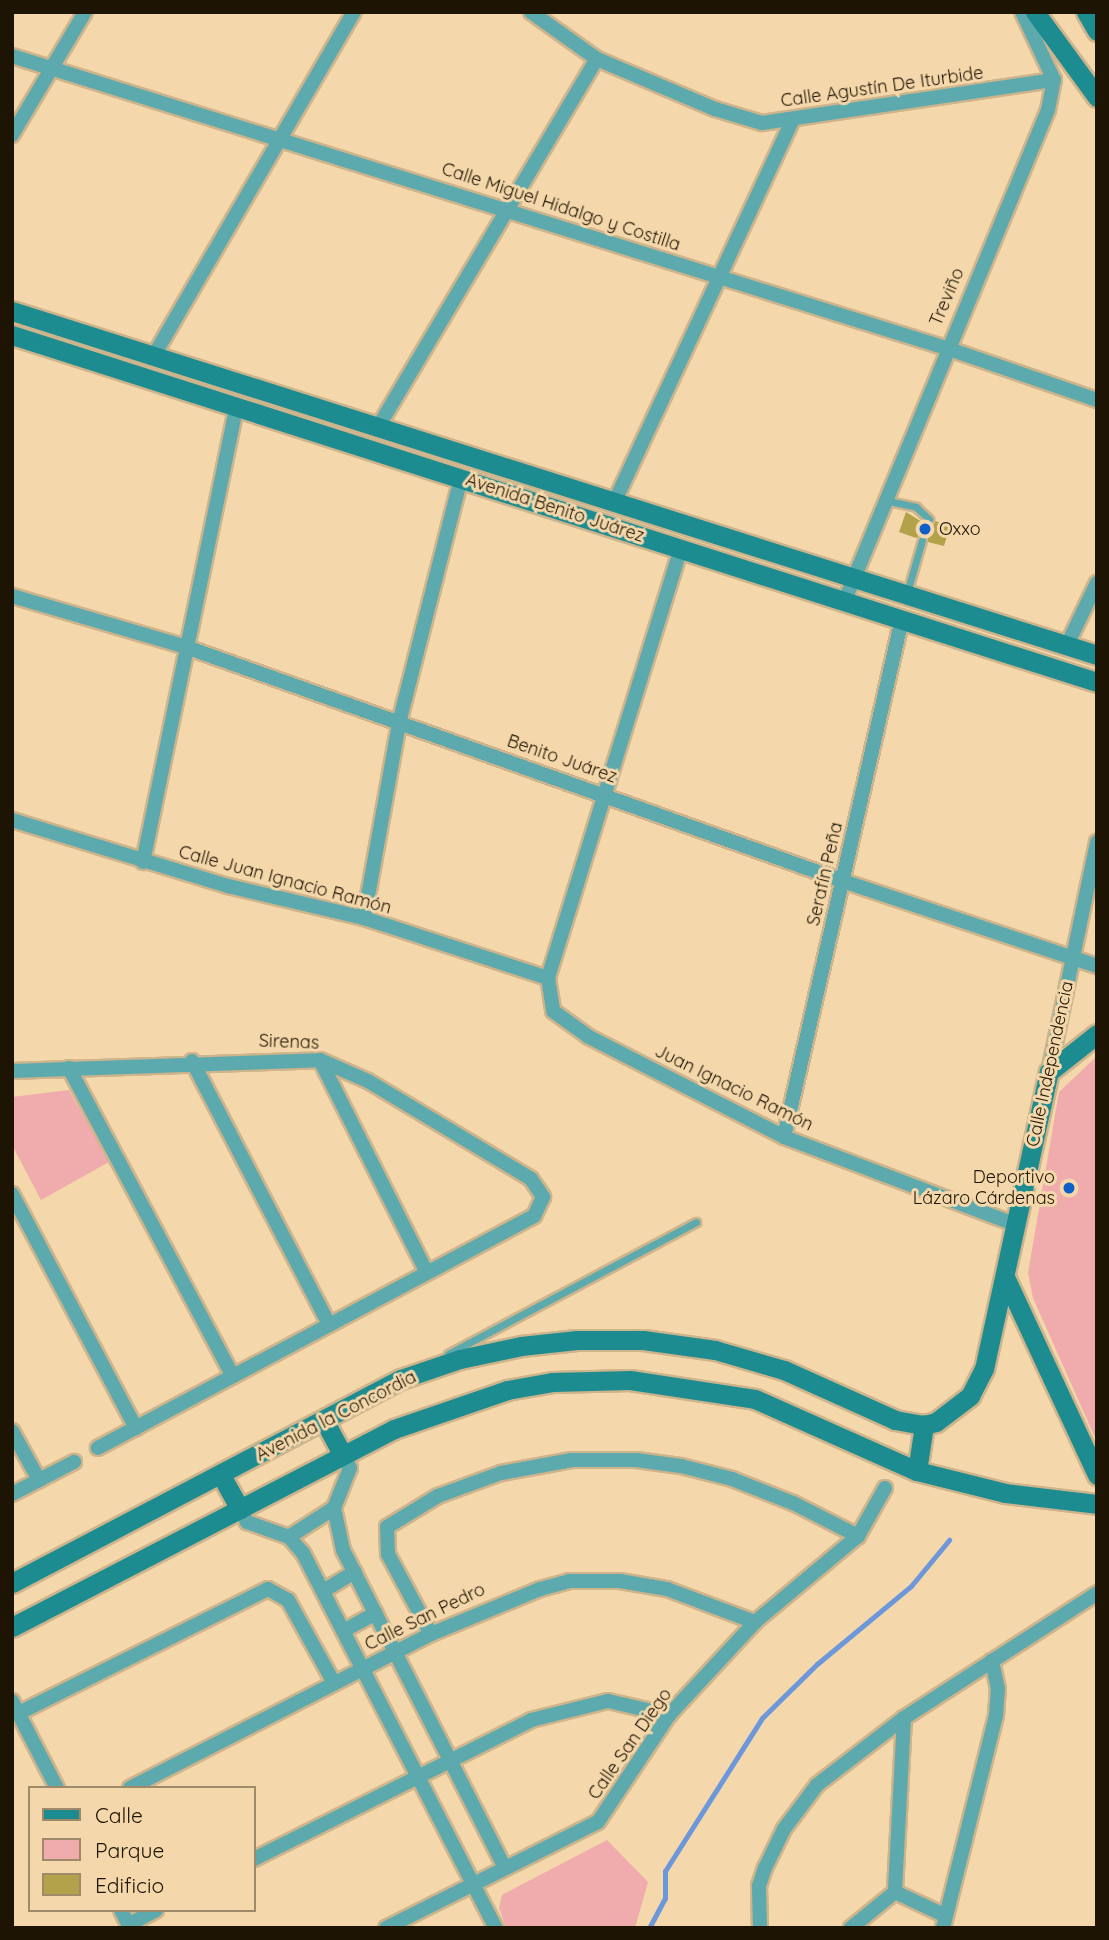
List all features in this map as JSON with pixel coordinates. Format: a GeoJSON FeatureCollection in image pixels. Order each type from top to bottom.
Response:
{"type":"FeatureCollection","features":[{"type":"Feature","properties":{"kind":"main road"},"geometry":{"type":"LineString","coordinates":[[1035,12],[1097,97]]}},
{"type":"Feature","properties":{"kind":"main road"},"geometry":{"type":"LineString","coordinates":[[1086,12],[1097,31]]}},
{"type":"Feature","properties":{"kind":"main road","name":"Avenida Benito Juárez"},"geometry":{"type":"LineString","coordinates":[[12,312],[1097,655]]}},
{"type":"Feature","properties":{"kind":"main road","name":"Avenida Benito Juárez"},"geometry":{"type":"LineString","coordinates":[[12,335],[1097,682]]}},
{"type":"Feature","properties":{"kind":"main road"},"geometry":{"type":"LineString","coordinates":[[1049,1072],[1097,1034]]}},
{"type":"Feature","properties":{"kind":"main road","name":"Calle Independencia"},"geometry":{"type":"LineString","coordinates":[[924,1425],[959,1406],[978,1384],[1006,1279],[1049,1072]]}},
{"type":"Feature","properties":{"kind":"main road"},"geometry":{"type":"LineString","coordinates":[[1006,1279],[1097,1475]]}},
{"type":"Feature","properties":{"kind":"main road","name":"Avenida la Concordia"},"geometry":{"type":"LineString","coordinates":[[12,1583],[401,1379],[460,1359],[521,1346],[577,1340],[643,1340],[715,1350],[784,1370],[895,1420],[924,1425]]}},
{"type":"Feature","properties":{"kind":"main road","name":"Avenida la Concordia"},"geometry":{"type":"LineString","coordinates":[[12,1627],[342,1454],[428,1415],[506,1390],[552,1382],[630,1380],[755,1399],[917,1471],[1005,1493],[1097,1504]]}},
{"type":"Feature","properties":{"kind":"main road"},"geometry":{"type":"LineString","coordinates":[[324,1420],[342,1454]]}},
{"type":"Feature","properties":{"kind":"main road"},"geometry":{"type":"LineString","coordinates":[[917,1471],[924,1425]]}},
{"type":"Feature","properties":{"kind":"main road"},"geometry":{"type":"LineString","coordinates":[[221,1475],[240,1509]]}},
{"type":"Feature","properties":{"kind":"street"},"geometry":{"type":"LineString","coordinates":[[12,135],[85,12]]}},
{"type":"Feature","properties":{"kind":"street"},"geometry":{"type":"LineString","coordinates":[[153,357],[354,12]]}},
{"type":"Feature","properties":{"kind":"street","name":"Calle Agustín De Iturbide"},"geometry":{"type":"LineString","coordinates":[[531,12],[597,59],[737,118],[792,121],[1054,80]]}},
{"type":"Feature","properties":{"kind":"street"},"geometry":{"type":"LineString","coordinates":[[1022,12],[1054,80]]}},
{"type":"Feature","properties":{"kind":"street","name":"Calle Miguel Hidalgo y Costilla"},"geometry":{"type":"LineString","coordinates":[[12,56],[506,208],[946,348],[1097,400]]}},
{"type":"Feature","properties":{"kind":"street"},"geometry":{"type":"LineString","coordinates":[[377,429],[597,59]]}},
{"type":"Feature","properties":{"kind":"street","name":"Treviño"},"geometry":{"type":"LineString","coordinates":[[845,600],[883,500],[1048,110],[1054,80]]}},
{"type":"Feature","properties":{"kind":"street"},"geometry":{"type":"LineString","coordinates":[[614,503],[792,121]]}},
{"type":"Feature","properties":{"kind":"street"},"geometry":{"type":"LineString","coordinates":[[144,862],[236,407]]}},
{"type":"Feature","properties":{"kind":"street"},"geometry":{"type":"LineString","coordinates":[[364,918],[399,723],[461,478]]}},
{"type":"Feature","properties":{"kind":"street"},"geometry":{"type":"LineString","coordinates":[[548,978],[681,548]]}},
{"type":"Feature","properties":{"kind":"street"},"geometry":{"type":"LineString","coordinates":[[1067,645],[1097,583]]}},
{"type":"Feature","properties":{"kind":"street","name":"Benito Juárez"},"geometry":{"type":"LineString","coordinates":[[12,596],[186,647],[604,793],[843,881],[1072,960],[1097,966]]}},
{"type":"Feature","properties":{"kind":"street","name":"Serafín Peña"},"geometry":{"type":"LineString","coordinates":[[784,1136],[902,619]]}},
{"type":"Feature","properties":{"kind":"street","name":"Calle Juan Ignacio Ramón"},"geometry":{"type":"LineString","coordinates":[[12,820],[144,862],[364,918],[548,978]]}},
{"type":"Feature","properties":{"kind":"street","name":"Calle Independencia"},"geometry":{"type":"LineString","coordinates":[[1049,1072],[1097,842]]}},
{"type":"Feature","properties":{"kind":"street","name":"Juan Ignacio Ramón"},"geometry":{"type":"LineString","coordinates":[[548,978],[547,996],[561,1020],[784,1136],[1017,1225]]}},
{"type":"Feature","properties":{"kind":"street"},"geometry":{"type":"LineString","coordinates":[[98,1448],[426,1271],[320,1060]]}},
{"type":"Feature","properties":{"kind":"street","name":"Sirenas"},"geometry":{"type":"LineString","coordinates":[[12,1071],[192,1062],[320,1060],[368,1081],[531,1179],[543,1196],[534,1216],[426,1271]]}},
{"type":"Feature","properties":{"kind":"street"},"geometry":{"type":"LineString","coordinates":[[192,1062],[329,1324]]}},
{"type":"Feature","properties":{"kind":"street"},"geometry":{"type":"LineString","coordinates":[[69,1068],[233,1376]]}},
{"type":"Feature","properties":{"kind":"street"},"geometry":{"type":"LineString","coordinates":[[12,1194],[136,1428]]}},
{"type":"Feature","properties":{"kind":"street"},"geometry":{"type":"LineString","coordinates":[[12,1431],[39,1480]]}},
{"type":"Feature","properties":{"kind":"street"},"geometry":{"type":"LineString","coordinates":[[342,1454],[350,1468],[334,1508],[337,1536],[505,1868]]}},
{"type":"Feature","properties":{"kind":"street"},"geometry":{"type":"LineString","coordinates":[[431,1634],[388,1554],[387,1527],[438,1496],[500,1473],[572,1460],[636,1460],[681,1466],[732,1479],[793,1503],[858,1536]]}},
{"type":"Feature","properties":{"kind":"street"},"geometry":{"type":"LineString","coordinates":[[12,1494],[74,1462]]}},
{"type":"Feature","properties":{"kind":"street","name":"Calle San Diego"},"geometry":{"type":"LineString","coordinates":[[386,1928],[598,1822],[669,1716],[755,1622],[858,1536],[885,1488]]}},
{"type":"Feature","properties":{"kind":"street"},"geometry":{"type":"LineString","coordinates":[[289,1537],[334,1508]]}},
{"type":"Feature","properties":{"kind":"street"},"geometry":{"type":"LineString","coordinates":[[240,1509],[247,1522],[289,1537],[323,1591],[420,1773],[496,1928]]}},
{"type":"Feature","properties":{"kind":"street"},"geometry":{"type":"LineString","coordinates":[[323,1591],[355,1572]]}},
{"type":"Feature","properties":{"kind":"street","name":"Calle San Pedro"},"geometry":{"type":"LineString","coordinates":[[134,1786],[431,1634],[509,1598],[569,1581],[620,1581],[667,1588],[755,1622]]}},
{"type":"Feature","properties":{"kind":"street"},"geometry":{"type":"LineString","coordinates":[[56,1786],[15,1707],[268,1589],[288,1600],[334,1683]]}},
{"type":"Feature","properties":{"kind":"street"},"geometry":{"type":"LineString","coordinates":[[760,1928],[759,1886],[783,1829],[801,1802],[839,1764],[904,1718],[1097,1593]]}},
{"type":"Feature","properties":{"kind":"street"},"geometry":{"type":"LineString","coordinates":[[345,1630],[376,1613]]}},
{"type":"Feature","properties":{"kind":"street"},"geometry":{"type":"LineString","coordinates":[[895,1892],[944,1922],[996,1716],[998,1689],[992,1661]]}},
{"type":"Feature","properties":{"kind":"street"},"geometry":{"type":"LineString","coordinates":[[256,1858],[420,1773],[531,1720],[582,1705],[629,1704],[669,1716]]}},
{"type":"Feature","properties":{"kind":"street"},"geometry":{"type":"LineString","coordinates":[[851,1928],[895,1892],[904,1718]]}},
{"type":"Feature","properties":{"kind":"street"},"geometry":{"type":"LineString","coordinates":[[129,1926],[153,1912]]}},
{"type":"Feature","properties":{"kind":"lane"},"geometry":{"type":"LineString","coordinates":[[883,500],[916,507],[929,519]]}},
{"type":"Feature","properties":{"kind":"lane"},"geometry":{"type":"LineString","coordinates":[[907,594],[922,540]]}},
{"type":"Feature","properties":{"kind":"lane"},"geometry":{"type":"LineString","coordinates":[[401,1379],[696,1222]]}},
{"type":"Feature","properties":{"kind":"green space","name":"Deportivo Lázaro Cárdenas"},"geometry":{"type":"Polygon","coordinates":[[[1097,1056],[1097,1442],[1033,1298],[1028,1273],[1059,1092],[1097,1056]]]}},
{"type":"Feature","properties":{"kind":"green space"},"geometry":{"type":"Polygon","coordinates":[[[69,1090],[109,1162],[41,1200],[12,1145],[12,1097],[69,1090]]]}},
{"type":"Feature","properties":{"kind":"green space"},"geometry":{"type":"Polygon","coordinates":[[[607,1840],[648,1882],[635,1928],[506,1928],[499,1908],[502,1895],[607,1840]]]}},
{"type":"Feature","properties":{"kind":"building","name":"Oxxo"},"geometry":{"type":"Polygon","coordinates":[[[906,512],[927,525],[935,521],[950,526],[944,546],[928,542],[924,534],[916,538],[899,532],[906,512]]]}},
{"type":"Feature","properties":{"kind":"waterway"},"geometry":{"type":"LineString","coordinates":[[649,1928],[665,1898],[665,1871],[762,1718],[817,1664],[911,1586],[949,1540]]}},
{"type":"Feature","properties":{"kind":"place","name":"Oxxo"},"geometry":{"type":"Point","coordinates":[925,529]}},
{"type":"Feature","properties":{"kind":"place","name":"Deportivo Lázaro Cárdenas"},"geometry":{"type":"Point","coordinates":[1069,1188]}}]}
